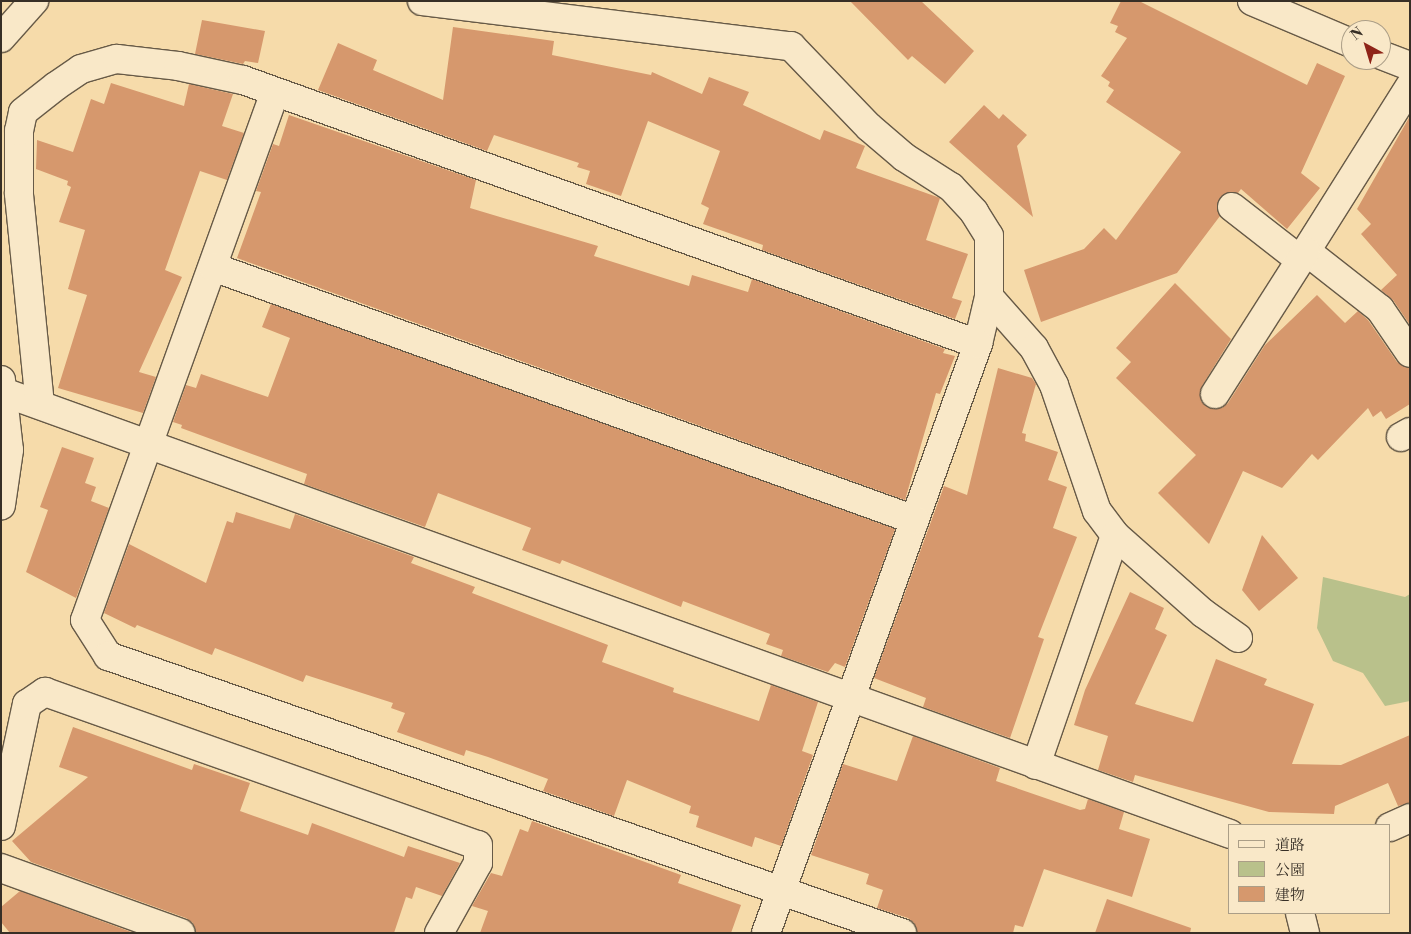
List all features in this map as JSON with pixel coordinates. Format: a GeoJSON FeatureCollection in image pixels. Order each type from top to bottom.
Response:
{"type":"FeatureCollection","features":[{"type":"Feature","properties":{"kind":"street"},"geometry":{"type":"LineString","coordinates":[[1,38],[34,1]]}},
{"type":"Feature","properties":{"kind":"street"},"geometry":{"type":"LineString","coordinates":[[422,1],[791,46],[869,128],[904,157],[951,187],[974,212],[988,236],[989,297],[978,344],[766,933]]}},
{"type":"Feature","properties":{"kind":"street"},"geometry":{"type":"LineString","coordinates":[[1252,1],[1341,39]]}},
{"type":"Feature","properties":{"kind":"street"},"geometry":{"type":"LineString","coordinates":[[40,405],[19,193],[19,131],[24,112],[81,69],[117,59],[178,66],[242,80],[978,344]]}},
{"type":"Feature","properties":{"kind":"street"},"geometry":{"type":"LineString","coordinates":[[1391,59],[1410,66]]}},
{"type":"Feature","properties":{"kind":"street"},"geometry":{"type":"LineString","coordinates":[[1215,394],[1410,86]]}},
{"type":"Feature","properties":{"kind":"street"},"geometry":{"type":"LineString","coordinates":[[275,92],[85,620],[108,656],[782,889],[902,933]]}},
{"type":"Feature","properties":{"kind":"street"},"geometry":{"type":"LineString","coordinates":[[1232,207],[1380,309],[1410,353]]}},
{"type":"Feature","properties":{"kind":"street"},"geometry":{"type":"LineString","coordinates":[[213,267],[915,520]]}},
{"type":"Feature","properties":{"kind":"street"},"geometry":{"type":"LineString","coordinates":[[989,297],[1034,348],[1050,378],[1097,511],[1115,535],[1203,613],[1238,638]]}},
{"type":"Feature","properties":{"kind":"street"},"geometry":{"type":"LineString","coordinates":[[2,386],[40,405],[147,446],[1228,833]]}},
{"type":"Feature","properties":{"kind":"street"},"geometry":{"type":"LineString","coordinates":[[1,506],[9,450],[2,386]]}},
{"type":"Feature","properties":{"kind":"street"},"geometry":{"type":"LineString","coordinates":[[1036,765],[1115,535]]}},
{"type":"Feature","properties":{"kind":"street"},"geometry":{"type":"LineString","coordinates":[[1,826],[27,704],[44,692],[478,845],[478,863],[439,933]]}},
{"type":"Feature","properties":{"kind":"street"},"geometry":{"type":"LineString","coordinates":[[1391,826],[1410,818]]}},
{"type":"Feature","properties":{"kind":"street"},"geometry":{"type":"LineString","coordinates":[[1,868],[182,933]]}},
{"type":"Feature","properties":{"kind":"street"},"geometry":{"type":"LineString","coordinates":[[1300,914],[1305,933]]}},
{"type":"Feature","properties":{"kind":"green space"},"geometry":{"type":"Polygon","coordinates":[[[1323,577],[1405,597],[1410,594],[1410,701],[1385,706],[1363,673],[1333,661],[1317,628],[1323,577]]]}},
{"type":"Feature","properties":{"kind":"building"},"geometry":{"type":"Polygon","coordinates":[[[850,1],[921,1],[974,51],[945,84],[912,56],[908,60],[850,1]]]}},
{"type":"Feature","properties":{"kind":"building"},"geometry":{"type":"Polygon","coordinates":[[[1121,1],[1139,1],[1307,85],[1317,63],[1345,76],[1301,173],[1320,188],[1287,229],[1241,189],[1238,193],[1226,193],[1217,204],[1220,216],[1177,273],[1041,322],[1024,270],[1084,249],[1104,228],[1116,240],[1181,152],[1106,102],[1114,90],[1108,86],[1110,82],[1101,76],[1127,38],[1115,32],[1118,26],[1110,23],[1121,1]]]}},
{"type":"Feature","properties":{"kind":"building"},"geometry":{"type":"Polygon","coordinates":[[[202,20],[265,31],[258,63],[245,61],[243,64],[195,54],[202,20]]]}},
{"type":"Feature","properties":{"kind":"building"},"geometry":{"type":"Polygon","coordinates":[[[453,27],[554,41],[552,55],[651,75],[652,72],[702,94],[709,77],[749,92],[743,105],[820,140],[824,130],[865,146],[856,168],[940,198],[926,240],[968,254],[952,298],[962,301],[955,319],[762,250],[763,245],[703,224],[709,208],[701,204],[720,151],[648,121],[621,196],[586,184],[590,171],[577,167],[579,163],[494,135],[487,151],[318,90],[338,43],[377,60],[373,70],[443,100],[453,27]]]}},
{"type":"Feature","properties":{"kind":"building"},"geometry":{"type":"Polygon","coordinates":[[[111,83],[184,106],[189,84],[233,94],[222,126],[244,133],[227,180],[200,171],[165,270],[182,277],[139,372],[156,377],[143,413],[58,388],[87,295],[68,289],[85,230],[59,222],[71,187],[67,185],[68,181],[36,169],[37,140],[73,152],[91,99],[104,104],[111,83]]]}},
{"type":"Feature","properties":{"kind":"building"},"geometry":{"type":"Polygon","coordinates":[[[984,105],[999,119],[1003,114],[1027,135],[1017,146],[1033,217],[949,142],[984,105]]]}},
{"type":"Feature","properties":{"kind":"building"},"geometry":{"type":"Polygon","coordinates":[[[289,115],[476,180],[470,208],[598,246],[594,256],[689,286],[692,275],[748,292],[752,279],[945,349],[943,353],[955,356],[940,394],[936,393],[905,500],[237,258],[261,192],[256,191],[273,144],[279,146],[289,115]]]}},
{"type":"Feature","properties":{"kind":"building"},"geometry":{"type":"Polygon","coordinates":[[[1410,116],[1410,325],[1393,300],[1381,290],[1397,275],[1361,234],[1371,224],[1357,209],[1410,116]]]}},
{"type":"Feature","properties":{"kind":"building"},"geometry":{"type":"Polygon","coordinates":[[[1175,283],[1231,339],[1202,386],[1201,401],[1207,407],[1222,408],[1228,403],[1265,345],[1317,295],[1345,323],[1358,311],[1368,320],[1397,362],[1410,368],[1410,404],[1386,419],[1381,411],[1373,417],[1368,408],[1318,460],[1312,454],[1282,488],[1243,471],[1209,544],[1158,493],[1196,455],[1116,378],[1131,362],[1116,348],[1175,283]]]}},
{"type":"Feature","properties":{"kind":"building"},"geometry":{"type":"Polygon","coordinates":[[[271,304],[895,529],[845,667],[835,663],[828,672],[781,656],[783,650],[766,644],[770,634],[683,601],[681,607],[562,560],[560,564],[522,550],[531,528],[438,493],[425,527],[304,484],[307,474],[181,428],[182,425],[173,422],[186,385],[196,388],[201,374],[268,397],[290,338],[262,327],[271,304]]]}},
{"type":"Feature","properties":{"kind":"building"},"geometry":{"type":"Polygon","coordinates":[[[998,368],[1032,378],[1036,384],[1022,433],[1026,434],[1025,441],[1058,452],[1048,480],[1067,487],[1053,528],[1077,537],[1038,637],[1044,639],[1010,738],[923,707],[926,698],[874,678],[944,486],[967,495],[998,368]]]}},
{"type":"Feature","properties":{"kind":"building"},"geometry":{"type":"Polygon","coordinates":[[[62,447],[94,458],[85,483],[96,487],[91,501],[109,508],[76,598],[26,572],[48,510],[40,507],[62,447]]]}},
{"type":"Feature","properties":{"kind":"building"},"geometry":{"type":"Polygon","coordinates":[[[236,512],[290,529],[295,514],[414,557],[411,563],[475,587],[472,593],[608,645],[602,662],[674,688],[673,692],[759,721],[771,685],[818,702],[802,751],[813,755],[781,846],[755,837],[752,847],[696,827],[699,816],[689,813],[691,806],[627,780],[614,816],[543,791],[548,779],[466,750],[464,756],[397,732],[405,713],[391,708],[393,703],[306,675],[303,682],[215,648],[212,655],[137,625],[135,628],[104,613],[129,544],[206,583],[227,521],[233,523],[236,512]]]}},
{"type":"Feature","properties":{"kind":"building"},"geometry":{"type":"Polygon","coordinates":[[[1262,535],[1298,578],[1259,611],[1242,590],[1262,535]]]}},
{"type":"Feature","properties":{"kind":"building"},"geometry":{"type":"Polygon","coordinates":[[[1130,592],[1164,608],[1155,629],[1167,635],[1135,704],[1193,722],[1216,659],[1267,679],[1264,685],[1314,704],[1292,764],[1341,765],[1410,735],[1410,803],[1398,806],[1388,783],[1335,806],[1334,814],[1269,812],[1135,775],[1133,782],[1098,770],[1108,736],[1074,725],[1085,690],[1130,592]]]}},
{"type":"Feature","properties":{"kind":"building"},"geometry":{"type":"Polygon","coordinates":[[[73,727],[192,770],[194,764],[250,783],[240,811],[308,835],[312,823],[404,857],[408,846],[460,863],[442,896],[416,887],[412,899],[406,897],[394,933],[196,933],[193,923],[186,918],[31,862],[12,841],[88,777],[59,767],[73,727]]]}},
{"type":"Feature","properties":{"kind":"building"},"geometry":{"type":"Polygon","coordinates":[[[913,736],[1000,768],[996,781],[1080,810],[1085,809],[1088,799],[1124,812],[1119,829],[1150,839],[1132,897],[1044,869],[1023,927],[1015,925],[1013,933],[917,933],[914,923],[908,918],[877,908],[883,890],[866,884],[869,874],[811,855],[843,764],[897,781],[913,736]]]}},
{"type":"Feature","properties":{"kind":"building"},"geometry":{"type":"Polygon","coordinates":[[[532,821],[681,875],[678,883],[741,905],[731,933],[480,933],[488,911],[472,906],[491,873],[502,876],[520,829],[528,832],[532,821]]]}},
{"type":"Feature","properties":{"kind":"building"},"geometry":{"type":"Polygon","coordinates":[[[20,891],[134,933],[10,933],[1,922],[1,907],[20,891]]]}},
{"type":"Feature","properties":{"kind":"building"},"geometry":{"type":"Polygon","coordinates":[[[1107,899],[1191,928],[1190,933],[1095,933],[1107,899]]]}}]}
